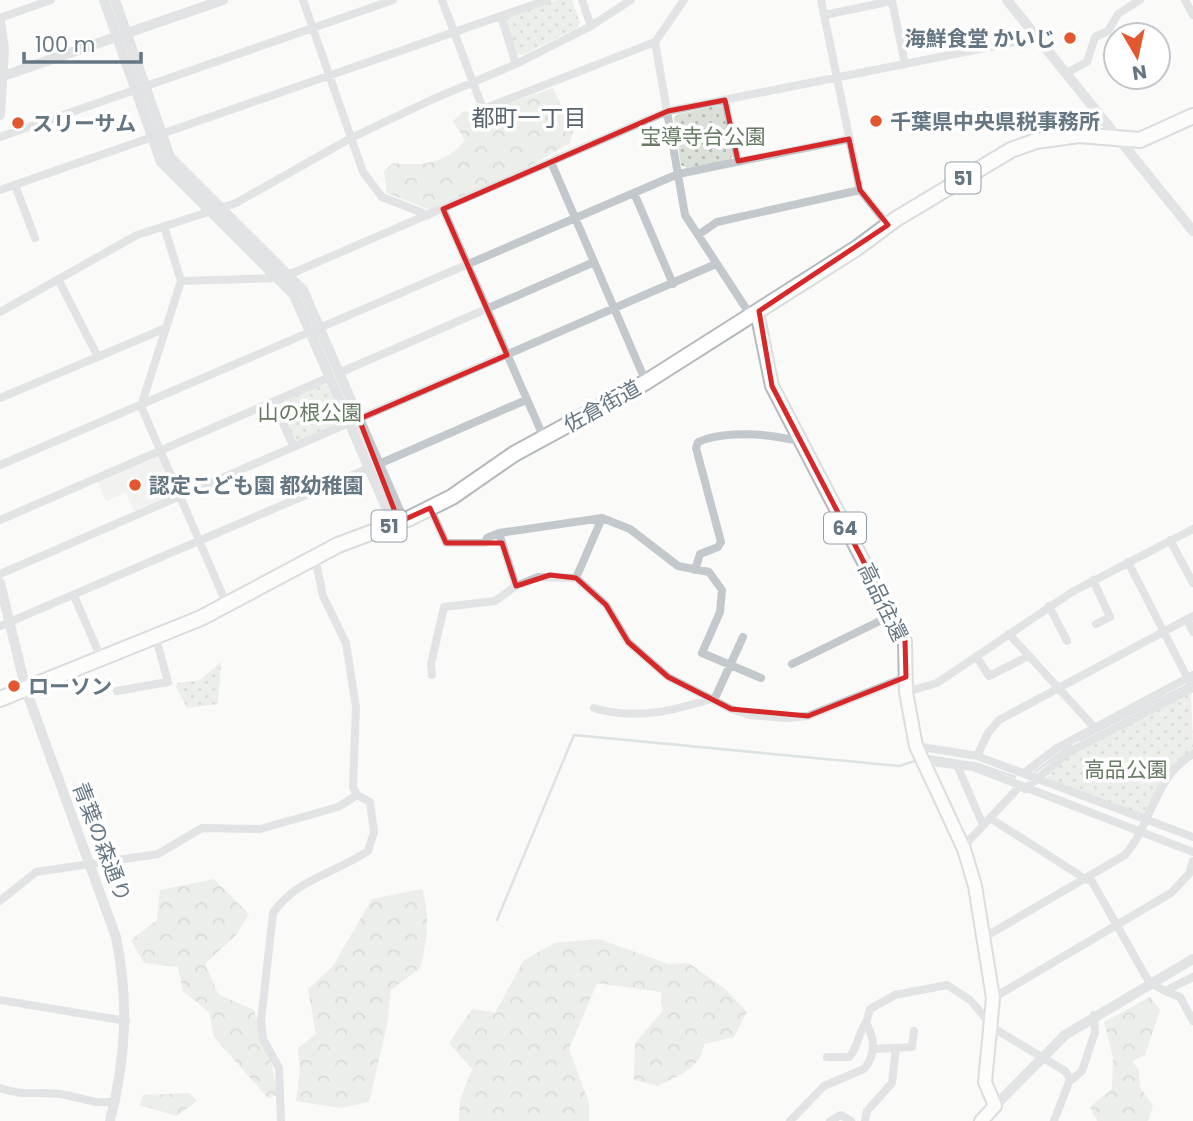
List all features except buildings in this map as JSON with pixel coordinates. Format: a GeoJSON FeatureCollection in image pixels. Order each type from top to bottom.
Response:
{"type":"FeatureCollection","features":[{"type":"Feature","properties":{"kind":"highway","name":"佐倉街道"},"geometry":{"type":"LineString","coordinates":[[0,699],[156,638],[227,605],[338,545],[430,508],[544,438],[646,382],[888,225],[1018,146],[1079,135],[1148,138],[1193,116]]}},
{"type":"Feature","properties":{"kind":"main road","name":"高品往還"},"geometry":{"type":"LineString","coordinates":[[752,312],[770,378],[798,440],[905,641],[906,692],[916,746]]}},
{"type":"Feature","properties":{"kind":"main road","name":"64"},"geometry":{"type":"LineString","coordinates":[[916,746],[922,765],[963,846],[975,886],[993,998],[985,1082],[995,1106]]}},
{"type":"Feature","properties":{"kind":"main road"},"geometry":{"type":"LineString","coordinates":[[981,1121],[995,1106]]}},
{"type":"Feature","properties":{"kind":"street"},"geometry":{"type":"LineString","coordinates":[[0,115],[4,49],[0,20],[51,0]]}},
{"type":"Feature","properties":{"kind":"street"},"geometry":{"type":"LineString","coordinates":[[104,0],[121,35],[157,135],[170,157],[295,295],[315,330],[374,466],[401,515],[399,522]]}},
{"type":"Feature","properties":{"kind":"street"},"geometry":{"type":"LineString","coordinates":[[115,0],[121,35]]}},
{"type":"Feature","properties":{"kind":"street"},"geometry":{"type":"LineString","coordinates":[[2,77],[223,0]]}},
{"type":"Feature","properties":{"kind":"street"},"geometry":{"type":"LineString","coordinates":[[303,0],[363,172],[382,197],[428,215]]}},
{"type":"Feature","properties":{"kind":"street"},"geometry":{"type":"LineString","coordinates":[[0,138],[393,0]]}},
{"type":"Feature","properties":{"kind":"street"},"geometry":{"type":"LineString","coordinates":[[442,0],[483,109],[655,42],[684,0]]}},
{"type":"Feature","properties":{"kind":"street"},"geometry":{"type":"LineString","coordinates":[[0,190],[547,0]]}},
{"type":"Feature","properties":{"kind":"street"},"geometry":{"type":"LineString","coordinates":[[582,0],[591,26]]}},
{"type":"Feature","properties":{"kind":"street"},"geometry":{"type":"LineString","coordinates":[[0,312],[136,235],[236,203],[351,138],[516,64],[591,26],[631,0]]}},
{"type":"Feature","properties":{"kind":"street"},"geometry":{"type":"LineString","coordinates":[[821,0],[860,190],[888,225]]}},
{"type":"Feature","properties":{"kind":"street"},"geometry":{"type":"LineString","coordinates":[[1007,0],[1193,231]]}},
{"type":"Feature","properties":{"kind":"street"},"geometry":{"type":"LineString","coordinates":[[1066,73],[1087,62],[1095,37],[1108,31],[1118,13],[1140,0]]}},
{"type":"Feature","properties":{"kind":"street"},"geometry":{"type":"LineString","coordinates":[[1185,0],[1193,15]]}},
{"type":"Feature","properties":{"kind":"street"},"geometry":{"type":"LineString","coordinates":[[824,15],[892,1],[905,64]]}},
{"type":"Feature","properties":{"kind":"street"},"geometry":{"type":"LineString","coordinates":[[501,16],[516,64]]}},
{"type":"Feature","properties":{"kind":"street"},"geometry":{"type":"LineString","coordinates":[[655,42],[685,215],[716,264],[752,312]]}},
{"type":"Feature","properties":{"kind":"street"},"geometry":{"type":"LineString","coordinates":[[288,275],[668,111],[1015,42]]}},
{"type":"Feature","properties":{"kind":"street"},"geometry":{"type":"LineString","coordinates":[[725,100],[738,161]]}},
{"type":"Feature","properties":{"kind":"street"},"geometry":{"type":"LineString","coordinates":[[0,466],[678,174],[849,139]]}},
{"type":"Feature","properties":{"kind":"street"},"geometry":{"type":"LineString","coordinates":[[551,162],[592,263],[646,382]]}},
{"type":"Feature","properties":{"kind":"street"},"geometry":{"type":"LineString","coordinates":[[15,185],[35,238]]}},
{"type":"Feature","properties":{"kind":"street"},"geometry":{"type":"LineString","coordinates":[[698,235],[717,222],[860,190]]}},
{"type":"Feature","properties":{"kind":"street"},"geometry":{"type":"LineString","coordinates":[[634,193],[673,284]]}},
{"type":"Feature","properties":{"kind":"street"},"geometry":{"type":"LineString","coordinates":[[216,209],[303,290],[315,330]]}},
{"type":"Feature","properties":{"kind":"street"},"geometry":{"type":"LineString","coordinates":[[443,209],[544,438]]}},
{"type":"Feature","properties":{"kind":"street"},"geometry":{"type":"LineString","coordinates":[[163,226],[181,281],[141,406],[227,605]]}},
{"type":"Feature","properties":{"kind":"street"},"geometry":{"type":"LineString","coordinates":[[0,520],[592,263]]}},
{"type":"Feature","properties":{"kind":"street"},"geometry":{"type":"LineString","coordinates":[[0,574],[716,264]]}},
{"type":"Feature","properties":{"kind":"street"},"geometry":{"type":"LineString","coordinates":[[181,281],[277,278]]}},
{"type":"Feature","properties":{"kind":"street"},"geometry":{"type":"LineString","coordinates":[[58,279],[98,357]]}},
{"type":"Feature","properties":{"kind":"street"},"geometry":{"type":"LineString","coordinates":[[0,398],[166,328]]}},
{"type":"Feature","properties":{"kind":"street"},"geometry":{"type":"LineString","coordinates":[[5,624],[527,400]]}},
{"type":"Feature","properties":{"kind":"street"},"geometry":{"type":"LineString","coordinates":[[273,402],[293,447]]}},
{"type":"Feature","properties":{"kind":"street"},"geometry":{"type":"LineString","coordinates":[[695,570],[700,554],[718,547],[721,542],[696,448],[698,442],[713,437],[737,436],[773,436],[783,441],[798,440]]}},
{"type":"Feature","properties":{"kind":"street"},"geometry":{"type":"LineString","coordinates":[[430,508],[446,542],[485,543],[487,538],[499,533],[602,518],[630,529],[678,566],[709,572],[722,590],[720,612],[702,653],[761,678]]}},
{"type":"Feature","properties":{"kind":"street"},"geometry":{"type":"LineString","coordinates":[[576,578],[602,518]]}},
{"type":"Feature","properties":{"kind":"street"},"geometry":{"type":"LineString","coordinates":[[906,692],[937,683],[1093,580],[1193,529]]}},
{"type":"Feature","properties":{"kind":"street"},"geometry":{"type":"LineString","coordinates":[[499,533],[516,586]]}},
{"type":"Feature","properties":{"kind":"street"},"geometry":{"type":"LineString","coordinates":[[1170,540],[1193,583]]}},
{"type":"Feature","properties":{"kind":"street"},"geometry":{"type":"LineString","coordinates":[[281,1121],[279,1068],[263,1039],[261,1021],[273,914],[283,899],[313,878],[368,851],[374,832],[370,802],[357,795],[353,787],[356,707],[346,643],[342,628],[323,596],[315,558]]}},
{"type":"Feature","properties":{"kind":"street"},"geometry":{"type":"LineString","coordinates":[[1129,562],[1191,684]]}},
{"type":"Feature","properties":{"kind":"street"},"geometry":{"type":"LineString","coordinates":[[432,675],[430,664],[444,607],[495,601],[516,586],[550,575],[576,578],[606,605],[628,642],[668,677],[715,698],[731,709],[750,715],[787,718],[808,716],[906,677]]}},
{"type":"Feature","properties":{"kind":"street"},"geometry":{"type":"LineString","coordinates":[[1093,580],[1110,617],[1096,624]]}},
{"type":"Feature","properties":{"kind":"street","name":"青葉の森通り"},"geometry":{"type":"LineString","coordinates":[[0,583],[5,624],[26,690],[116,937],[124,979],[126,1021],[116,1101],[110,1121]]}},
{"type":"Feature","properties":{"kind":"street"},"geometry":{"type":"LineString","coordinates":[[74,596],[102,660]]}},
{"type":"Feature","properties":{"kind":"street"},"geometry":{"type":"LineString","coordinates":[[1049,607],[1067,641]]}},
{"type":"Feature","properties":{"kind":"street"},"geometry":{"type":"LineString","coordinates":[[792,664],[890,616]]}},
{"type":"Feature","properties":{"kind":"street"},"geometry":{"type":"LineString","coordinates":[[977,756],[988,733],[999,720],[1190,618],[1193,632]]}},
{"type":"Feature","properties":{"kind":"street"},"geometry":{"type":"LineString","coordinates":[[1009,634],[1094,727]]}},
{"type":"Feature","properties":{"kind":"street"},"geometry":{"type":"LineString","coordinates":[[594,708],[621,715],[639,714],[673,711],[715,698],[743,637]]}},
{"type":"Feature","properties":{"kind":"street"},"geometry":{"type":"LineString","coordinates":[[117,691],[168,682],[156,638]]}},
{"type":"Feature","properties":{"kind":"street"},"geometry":{"type":"LineString","coordinates":[[976,656],[989,676],[1029,656]]}},
{"type":"Feature","properties":{"kind":"street"},"geometry":{"type":"LineString","coordinates":[[1024,773],[1057,748],[1094,727],[1191,684]]}},
{"type":"Feature","properties":{"kind":"street"},"geometry":{"type":"LineString","coordinates":[[963,846],[1022,788],[1069,752],[1191,684]]}},
{"type":"Feature","properties":{"kind":"street"},"geometry":{"type":"LineString","coordinates":[[916,746],[977,756],[1193,837]]}},
{"type":"Feature","properties":{"kind":"street"},"geometry":{"type":"LineString","coordinates":[[983,938],[1125,855],[1173,771],[1193,754]]}},
{"type":"Feature","properties":{"kind":"street"},"geometry":{"type":"LineString","coordinates":[[922,765],[929,762],[973,767],[1193,852]]}},
{"type":"Feature","properties":{"kind":"street"},"geometry":{"type":"LineString","coordinates":[[957,765],[984,825]]}},
{"type":"Feature","properties":{"kind":"street"},"geometry":{"type":"LineString","coordinates":[[0,901],[36,872],[158,855],[202,828],[260,828],[338,807],[357,795]]}},
{"type":"Feature","properties":{"kind":"street"},"geometry":{"type":"LineString","coordinates":[[990,818],[1088,879],[1149,982],[1180,997],[1193,1021]]}},
{"type":"Feature","properties":{"kind":"street"},"geometry":{"type":"LineString","coordinates":[[993,998],[1171,893],[1189,874],[1193,862]]}},
{"type":"Feature","properties":{"kind":"street"},"geometry":{"type":"LineString","coordinates":[[995,1106],[1042,1055],[1094,1016],[1193,959]]}},
{"type":"Feature","properties":{"kind":"street"},"geometry":{"type":"LineString","coordinates":[[1165,991],[1193,977]]}},
{"type":"Feature","properties":{"kind":"street"},"geometry":{"type":"LineString","coordinates":[[827,1057],[849,1057],[856,1050],[858,1034],[866,1023],[870,1009],[885,998],[939,985],[959,991],[990,1026],[1065,1070],[1071,1080]]}},
{"type":"Feature","properties":{"kind":"street"},"geometry":{"type":"LineString","coordinates":[[0,1000],[126,1021]]}},
{"type":"Feature","properties":{"kind":"street"},"geometry":{"type":"LineString","coordinates":[[1054,1121],[1071,1080],[1082,1071],[1094,1032],[1094,1016]]}},
{"type":"Feature","properties":{"kind":"street"},"geometry":{"type":"LineString","coordinates":[[790,1121],[824,1086],[864,1069],[873,1049],[872,1032],[866,1023]]}},
{"type":"Feature","properties":{"kind":"street"},"geometry":{"type":"LineString","coordinates":[[873,1049],[912,1047],[914,1031]]}},
{"type":"Feature","properties":{"kind":"street"},"geometry":{"type":"LineString","coordinates":[[865,1121],[867,1111],[892,1083],[895,1048]]}},
{"type":"Feature","properties":{"kind":"street"},"geometry":{"type":"LineString","coordinates":[[0,1087],[17,1095],[45,1093],[101,1104],[116,1101]]}},
{"type":"Feature","properties":{"kind":"street"},"geometry":{"type":"LineString","coordinates":[[830,1121],[841,1115],[851,1121]]}},
{"type":"Feature","properties":{"kind":"highlighted area"},"geometry":{"type":"Polygon","coordinates":[[[725,100],[738,161],[849,139],[860,190],[888,225],[759,311],[772,386],[905,641],[906,677],[808,716],[731,709],[668,677],[628,642],[606,605],[576,578],[550,575],[516,586],[502,543],[446,543],[430,508],[399,522],[359,419],[507,355],[443,209],[668,111],[725,100]]]}},
{"type":"Feature","properties":{"kind":"shaded area","name":"認定こども園 都幼稚園"},"geometry":{"type":"Polygon","coordinates":[[[154,456],[160,458],[173,490],[171,496],[134,511],[126,493],[106,501],[97,481],[154,456]]]}},
{"type":"Feature","properties":{"kind":"green space"},"geometry":{"type":"Polygon","coordinates":[[[556,0],[572,0],[580,23],[577,28],[522,55],[516,53],[505,21],[507,17],[556,0]]]}},
{"type":"Feature","properties":{"kind":"green space"},"geometry":{"type":"Polygon","coordinates":[[[553,88],[573,131],[570,143],[521,171],[430,210],[387,193],[384,171],[393,163],[433,162],[458,148],[465,140],[453,121],[464,111],[477,114],[553,88]]]}},
{"type":"Feature","properties":{"kind":"green space","name":"宝導寺台公園"},"geometry":{"type":"Polygon","coordinates":[[[720,105],[725,107],[733,154],[730,160],[687,168],[681,165],[674,118],[678,114],[720,105]]]}},
{"type":"Feature","properties":{"kind":"green space","name":"山の根公園"},"geometry":{"type":"Polygon","coordinates":[[[321,384],[327,385],[341,417],[340,422],[295,443],[278,402],[321,384]]]}},
{"type":"Feature","properties":{"kind":"green space"},"geometry":{"type":"Polygon","coordinates":[[[221,662],[218,704],[187,708],[176,687],[178,683],[200,680],[221,662]]]}},
{"type":"Feature","properties":{"kind":"green space","name":"高品公園"},"geometry":{"type":"Polygon","coordinates":[[[1191,693],[1193,750],[1170,769],[1144,816],[1048,780],[1047,772],[1070,755],[1191,693]]]}},
{"type":"Feature","properties":{"kind":"green space"},"geometry":{"type":"Polygon","coordinates":[[[214,879],[249,914],[236,935],[205,964],[218,994],[254,1010],[272,1065],[277,1095],[268,1098],[214,1037],[209,1012],[183,991],[178,967],[144,963],[131,940],[157,920],[160,890],[214,879]]]}},
{"type":"Feature","properties":{"kind":"green space"},"geometry":{"type":"Polygon","coordinates":[[[422,889],[427,929],[425,948],[420,968],[391,990],[387,1025],[369,1102],[340,1108],[296,1101],[300,1072],[298,1048],[316,1034],[308,989],[333,966],[372,899],[422,889]]]}},
{"type":"Feature","properties":{"kind":"green space"},"geometry":{"type":"Polygon","coordinates":[[[599,939],[668,964],[689,963],[725,989],[747,1012],[734,1037],[704,1044],[702,1053],[693,1065],[658,1086],[634,1080],[635,1043],[662,1012],[661,992],[597,983],[569,1049],[589,1103],[589,1121],[459,1121],[460,1101],[472,1069],[449,1043],[472,1009],[495,1013],[524,960],[555,943],[599,939]]]}},
{"type":"Feature","properties":{"kind":"green space"},"geometry":{"type":"Polygon","coordinates":[[[1150,997],[1160,1010],[1145,1055],[1132,1061],[1139,1070],[1140,1087],[1153,1106],[1148,1121],[1097,1121],[1090,1107],[1112,1089],[1113,1057],[1104,1022],[1150,997]]]}},
{"type":"Feature","properties":{"kind":"green space"},"geometry":{"type":"Polygon","coordinates":[[[189,1093],[197,1101],[177,1116],[140,1105],[143,1095],[189,1093]]]}},
{"type":"Feature","properties":{"kind":"waterway"},"geometry":{"type":"LineString","coordinates":[[1080,740],[1193,682]]}},
{"type":"Feature","properties":{"kind":"waterway"},"geometry":{"type":"LineString","coordinates":[[497,920],[574,735],[899,766],[918,760]]}},
{"type":"Feature","properties":{"kind":"waterway"},"geometry":{"type":"LineString","coordinates":[[1035,772],[1071,745]]}},
{"type":"Feature","properties":{"kind":"waterway"},"geometry":{"type":"LineString","coordinates":[[927,756],[978,764],[1015,777]]}},
{"type":"Feature","properties":{"kind":"place","name":"海鮮食堂 かいじ"},"geometry":{"type":"Point","coordinates":[1070,38]}},
{"type":"Feature","properties":{"kind":"place","name":"千葉県中央県税事務所"},"geometry":{"type":"Point","coordinates":[876,121]}},
{"type":"Feature","properties":{"kind":"place","name":"スリーサム"},"geometry":{"type":"Point","coordinates":[18,123]}},
{"type":"Feature","properties":{"kind":"place","name":"認定こども園 都幼稚園"},"geometry":{"type":"Point","coordinates":[135,485]}},
{"type":"Feature","properties":{"kind":"place","name":"ローソン"},"geometry":{"type":"Point","coordinates":[14,686]}},
{"type":"Feature","properties":{"kind":"district","name":"都町一丁目"},"geometry":{"type":"Point","coordinates":[529,118]}}]}
